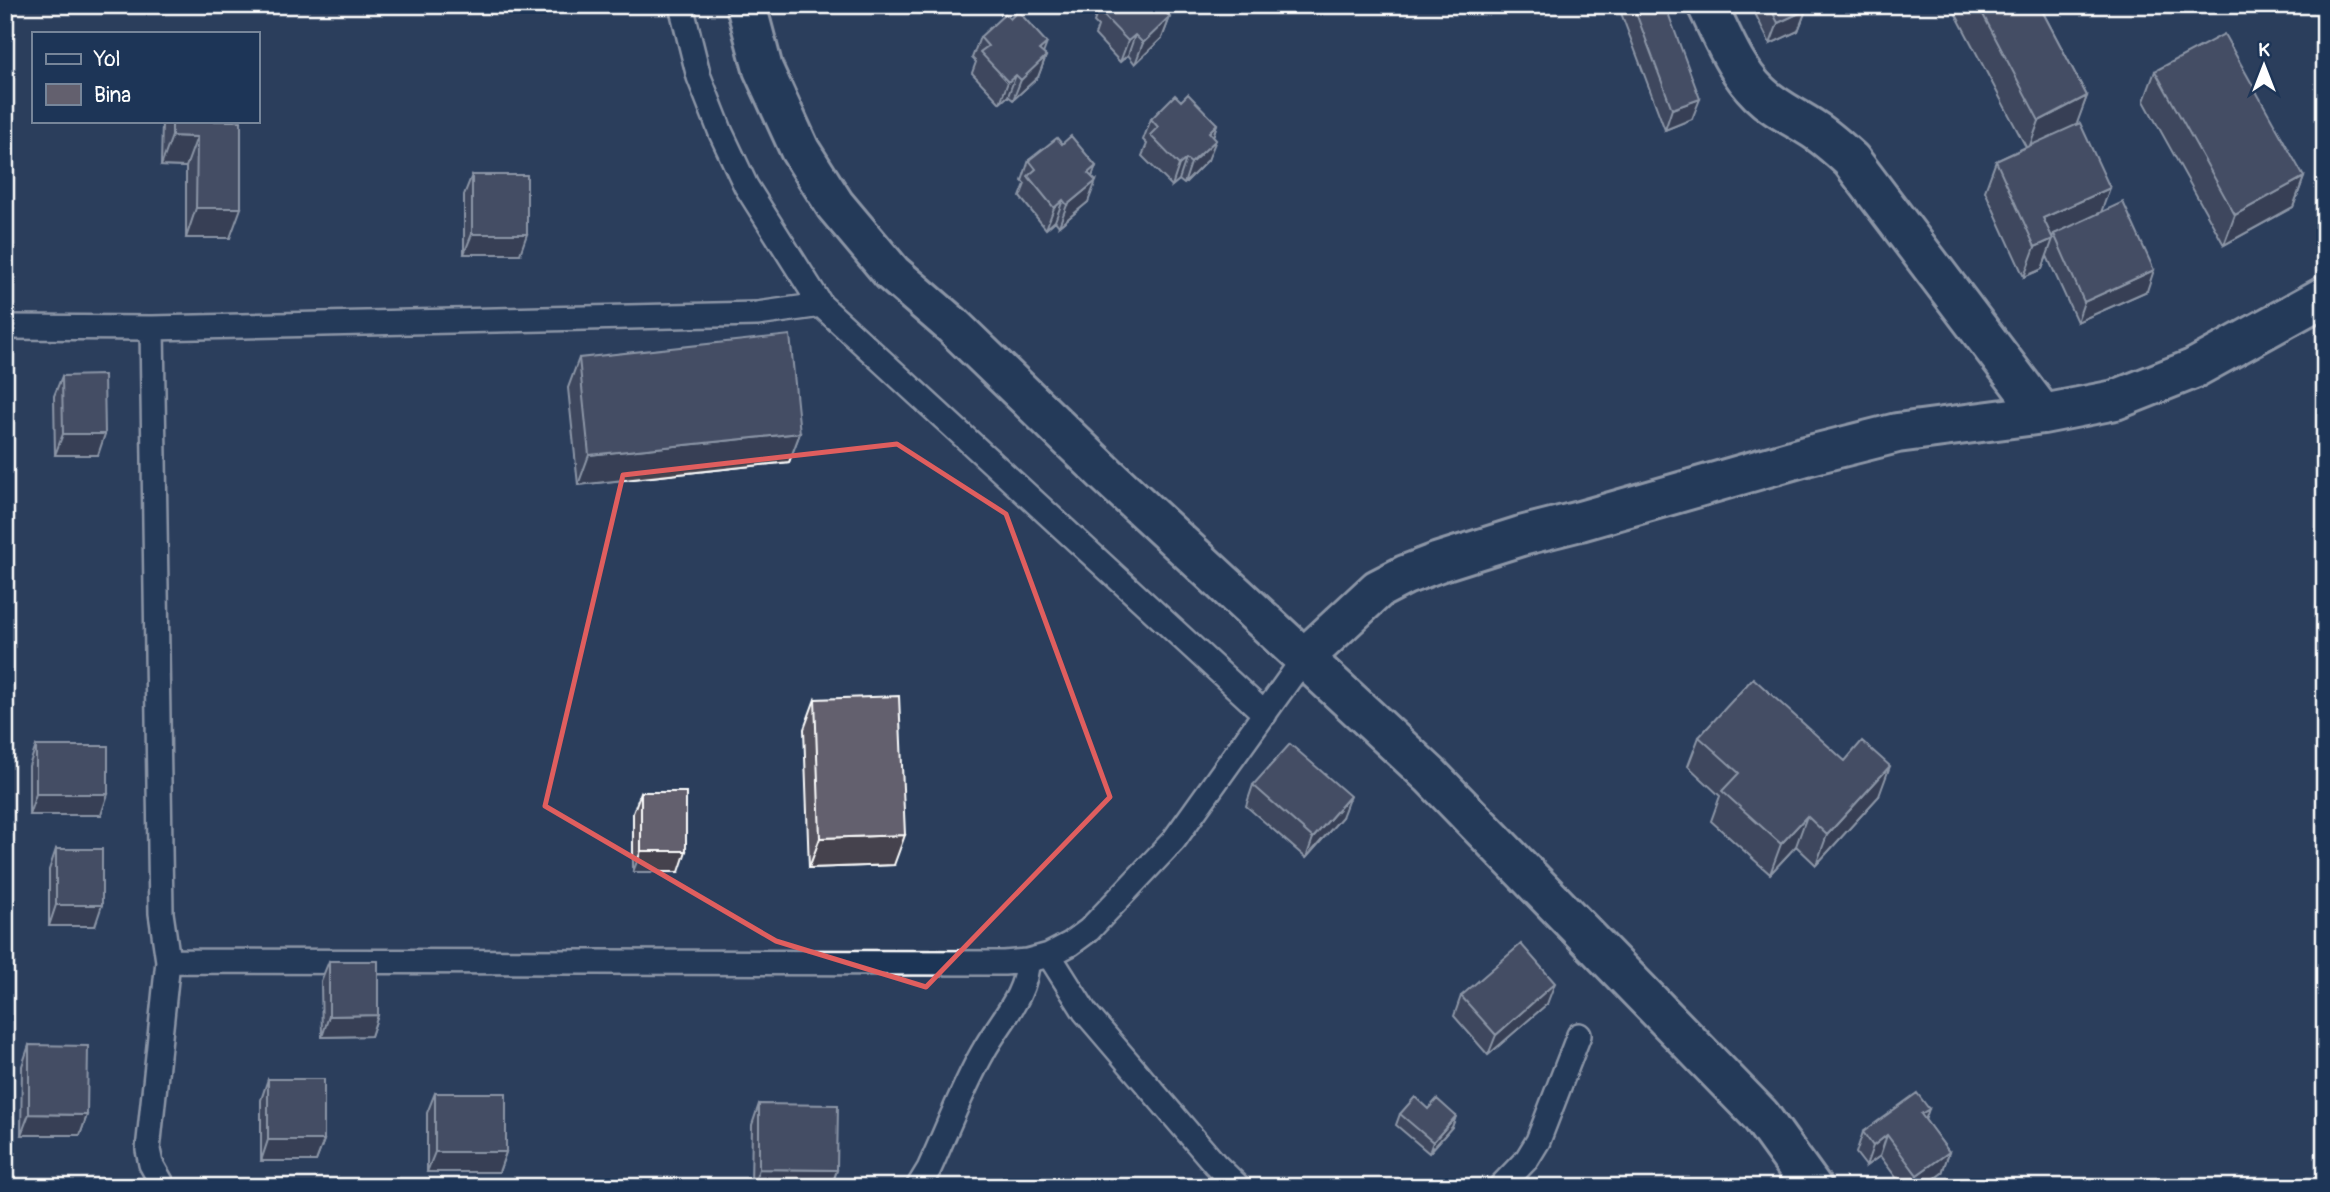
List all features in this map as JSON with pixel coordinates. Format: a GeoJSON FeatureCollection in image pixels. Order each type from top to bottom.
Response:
{"type":"FeatureCollection","features":[{"type":"Feature","properties":{"kind":"street"},"geometry":{"type":"LineString","coordinates":[[746,5],[763,69],[800,150],[835,205],[892,273],[952,325],[1109,477],[1431,776],[1760,1115],[1812,1187]]}},
{"type":"Feature","properties":{"kind":"street"},"geometry":{"type":"LineString","coordinates":[[1707,5],[1749,82],[1775,107],[1821,135],[1851,160],[2043,414]]}},
{"type":"Feature","properties":{"kind":"street"},"geometry":{"type":"LineString","coordinates":[[1305,657],[1378,589],[1439,562],[1521,536],[1897,433],[2043,414],[2115,400],[2193,369],[2325,296]]}},
{"type":"Feature","properties":{"kind":"lane"},"geometry":{"type":"LineString","coordinates":[[681,5],[699,77],[720,133],[746,186],[821,304],[1265,714]]}},
{"type":"Feature","properties":{"kind":"lane"},"geometry":{"type":"LineString","coordinates":[[5,327],[152,328],[757,314],[821,304]]}},
{"type":"Feature","properties":{"kind":"lane"},"geometry":{"type":"LineString","coordinates":[[152,328],[161,912],[167,961],[148,1150],[150,1164],[163,1187]]}},
{"type":"Feature","properties":{"kind":"lane"},"geometry":{"type":"LineString","coordinates":[[167,961],[976,963],[1038,958],[1070,944],[1089,930],[1174,841],[1305,657]]}},
{"type":"Feature","properties":{"kind":"lane"},"geometry":{"type":"LineString","coordinates":[[918,1187],[929,1169],[983,1052],[1022,990],[1027,975],[1038,958]]}},
{"type":"Feature","properties":{"kind":"lane"},"geometry":{"type":"LineString","coordinates":[[1038,958],[1215,1164],[1239,1187]]}},
{"type":"Feature","properties":{"kind":"lane"},"geometry":{"type":"LineString","coordinates":[[1500,1187],[1527,1159],[1538,1141],[1579,1035]]}},
{"type":"Feature","properties":{"kind":"highlighted area"},"geometry":{"type":"Polygon","coordinates":[[[897,444],[1006,514],[1110,797],[926,987],[776,941],[545,806],[623,475],[897,444]]]}},
{"type":"Feature","properties":{"kind":"building"},"geometry":{"type":"Polygon","coordinates":[[[1105,5],[1171,5],[1164,11],[1170,17],[1143,43],[1135,35],[1128,41],[1102,14],[1108,8],[1105,5]]]}},
{"type":"Feature","properties":{"kind":"building"},"geometry":{"type":"Polygon","coordinates":[[[1633,5],[1665,5],[1700,99],[1672,109],[1633,5]]]}},
{"type":"Feature","properties":{"kind":"building"},"geometry":{"type":"Polygon","coordinates":[[[1769,5],[1803,5],[1806,10],[1778,23],[1769,5]]]}},
{"type":"Feature","properties":{"kind":"building"},"geometry":{"type":"Polygon","coordinates":[[[1978,5],[2039,5],[2087,96],[2039,121],[1978,5]]]}},
{"type":"Feature","properties":{"kind":"building"},"geometry":{"type":"Polygon","coordinates":[[[1018,11],[1047,43],[1039,50],[1046,56],[1021,80],[1016,75],[1008,82],[980,52],[988,46],[980,37],[1005,14],[1010,19],[1018,11]]]}},
{"type":"Feature","properties":{"kind":"building"},"geometry":{"type":"Polygon","coordinates":[[[2224,34],[2304,177],[2235,215],[2155,71],[2224,34]]]}},
{"type":"Feature","properties":{"kind":"building"},"geometry":{"type":"Polygon","coordinates":[[[1188,94],[1217,124],[1209,132],[1216,140],[1191,163],[1186,159],[1179,165],[1150,135],[1158,127],[1151,119],[1175,95],[1181,101],[1188,94]]]}},
{"type":"Feature","properties":{"kind":"building"},"geometry":{"type":"Polygon","coordinates":[[[172,122],[241,122],[241,208],[196,208],[197,137],[172,136],[172,122]]]}},
{"type":"Feature","properties":{"kind":"building"},"geometry":{"type":"Polygon","coordinates":[[[2080,123],[2110,188],[2043,218],[2053,239],[2035,247],[1996,161],[2080,123]]]}},
{"type":"Feature","properties":{"kind":"building"},"geometry":{"type":"Polygon","coordinates":[[[1071,136],[1096,166],[1088,173],[1096,181],[1067,205],[1063,200],[1054,208],[1028,176],[1036,169],[1029,160],[1057,138],[1062,144],[1071,136]]]}},
{"type":"Feature","properties":{"kind":"building"},"geometry":{"type":"Polygon","coordinates":[[[472,175],[527,175],[527,234],[472,234],[472,175]]]}},
{"type":"Feature","properties":{"kind":"building"},"geometry":{"type":"Polygon","coordinates":[[[2123,202],[2154,270],[2084,302],[2054,234],[2123,202]]]}},
{"type":"Feature","properties":{"kind":"building"},"geometry":{"type":"Polygon","coordinates":[[[790,335],[800,433],[589,455],[579,358],[790,335]]]}},
{"type":"Feature","properties":{"kind":"building"},"geometry":{"type":"Polygon","coordinates":[[[104,375],[105,434],[63,434],[62,376],[104,375]]]}},
{"type":"Feature","properties":{"kind":"building"},"geometry":{"type":"Polygon","coordinates":[[[1753,678],[1845,761],[1862,741],[1890,766],[1827,835],[1807,816],[1781,844],[1722,791],[1739,773],[1699,737],[1753,678]]]}},
{"type":"Feature","properties":{"kind":"building"},"geometry":{"type":"Polygon","coordinates":[[[899,696],[905,835],[820,838],[815,699],[899,696]]]}},
{"type":"Feature","properties":{"kind":"building"},"geometry":{"type":"Polygon","coordinates":[[[1290,744],[1350,796],[1313,838],[1253,785],[1290,744]]]}},
{"type":"Feature","properties":{"kind":"building"},"geometry":{"type":"Polygon","coordinates":[[[36,746],[108,746],[108,794],[36,794],[36,746]]]}},
{"type":"Feature","properties":{"kind":"building"},"geometry":{"type":"Polygon","coordinates":[[[641,792],[686,792],[686,851],[641,851],[641,792]]]}},
{"type":"Feature","properties":{"kind":"building"},"geometry":{"type":"Polygon","coordinates":[[[56,849],[102,849],[102,905],[56,905],[56,849]]]}},
{"type":"Feature","properties":{"kind":"building"},"geometry":{"type":"Polygon","coordinates":[[[1521,944],[1555,983],[1496,1035],[1461,996],[1521,944]]]}},
{"type":"Feature","properties":{"kind":"building"},"geometry":{"type":"Polygon","coordinates":[[[329,961],[378,961],[378,1015],[329,1016],[329,961]]]}},
{"type":"Feature","properties":{"kind":"building"},"geometry":{"type":"Polygon","coordinates":[[[29,1045],[88,1046],[87,1115],[29,1114],[29,1045]]]}},
{"type":"Feature","properties":{"kind":"building"},"geometry":{"type":"Polygon","coordinates":[[[268,1079],[324,1079],[324,1140],[268,1140],[268,1079]]]}},
{"type":"Feature","properties":{"kind":"building"},"geometry":{"type":"Polygon","coordinates":[[[435,1093],[506,1093],[506,1152],[435,1152],[435,1093]]]}},
{"type":"Feature","properties":{"kind":"building"},"geometry":{"type":"Polygon","coordinates":[[[1917,1093],[1929,1109],[1921,1114],[1949,1152],[1917,1175],[1887,1135],[1873,1146],[1863,1132],[1917,1093]]]}},
{"type":"Feature","properties":{"kind":"building"},"geometry":{"type":"Polygon","coordinates":[[[1415,1097],[1428,1109],[1437,1099],[1456,1116],[1433,1142],[1400,1114],[1415,1097]]]}},
{"type":"Feature","properties":{"kind":"building"},"geometry":{"type":"Polygon","coordinates":[[[759,1104],[838,1105],[837,1170],[759,1169],[759,1104]]]}}]}
